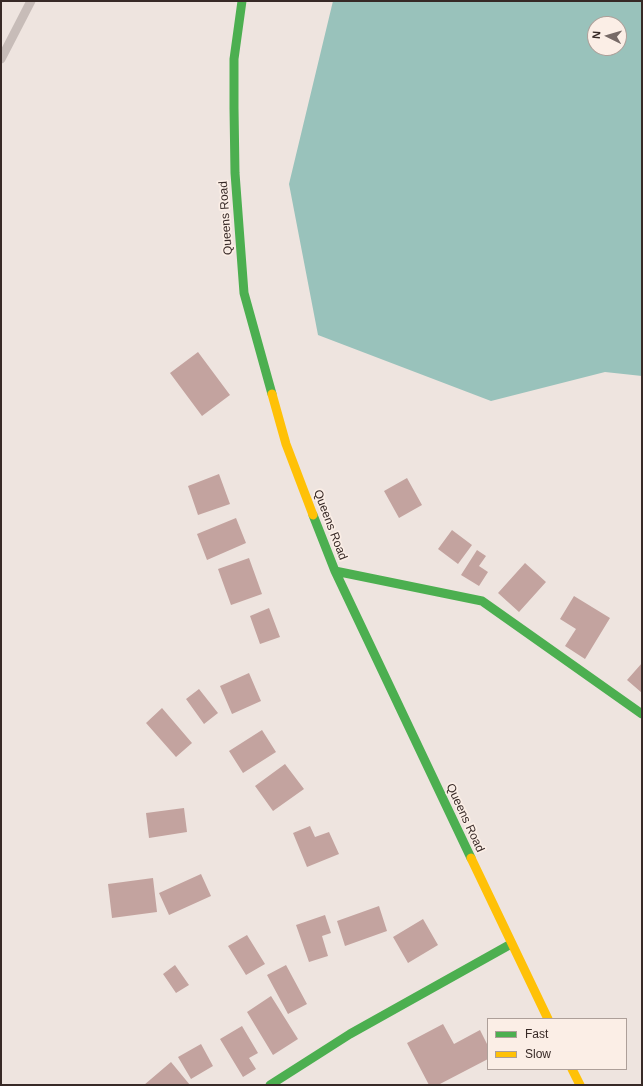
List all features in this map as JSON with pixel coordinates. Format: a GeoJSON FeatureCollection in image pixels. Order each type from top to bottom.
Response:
{"type":"FeatureCollection","features":[{"type":"Feature","properties":{"kind":"main road","name":"Queens Road"},"geometry":{"type":"LineString","coordinates":[[242,1],[234,59],[234,115],[235,173],[244,292],[286,444],[335,571],[548,1018]]}},
{"type":"Feature","properties":{"kind":"main road"},"geometry":{"type":"LineString","coordinates":[[335,571],[482,601],[642,714]]}},
{"type":"Feature","properties":{"kind":"main road"},"geometry":{"type":"LineString","coordinates":[[270,1085],[350,1034],[511,944]]}},
{"type":"Feature","properties":{"kind":"main road"},"geometry":{"type":"LineString","coordinates":[[572,1070],[580,1085]]}},
{"type":"Feature","properties":{"kind":"lane"},"geometry":{"type":"LineString","coordinates":[[1,59],[30,1]]}},
{"type":"Feature","properties":{"kind":"water"},"geometry":{"type":"Polygon","coordinates":[[[333,1],[642,1],[642,376],[605,372],[491,401],[318,335],[289,184],[333,1]]]}},
{"type":"Feature","properties":{"kind":"building"},"geometry":{"type":"Polygon","coordinates":[[[198,352],[230,395],[202,416],[170,373],[198,352]]]}},
{"type":"Feature","properties":{"kind":"building"},"geometry":{"type":"Polygon","coordinates":[[[219,474],[230,504],[198,515],[188,486],[219,474]]]}},
{"type":"Feature","properties":{"kind":"building"},"geometry":{"type":"Polygon","coordinates":[[[407,478],[422,505],[399,518],[384,491],[407,478]]]}},
{"type":"Feature","properties":{"kind":"building"},"geometry":{"type":"Polygon","coordinates":[[[236,518],[246,543],[207,560],[197,534],[236,518]]]}},
{"type":"Feature","properties":{"kind":"building"},"geometry":{"type":"Polygon","coordinates":[[[452,530],[472,545],[458,564],[438,549],[452,530]]]}},
{"type":"Feature","properties":{"kind":"building"},"geometry":{"type":"Polygon","coordinates":[[[477,550],[486,556],[479,566],[488,572],[479,586],[461,575],[477,550]]]}},
{"type":"Feature","properties":{"kind":"building"},"geometry":{"type":"Polygon","coordinates":[[[249,558],[262,594],[231,605],[218,569],[249,558]]]}},
{"type":"Feature","properties":{"kind":"building"},"geometry":{"type":"Polygon","coordinates":[[[525,563],[546,582],[519,612],[498,593],[525,563]]]}},
{"type":"Feature","properties":{"kind":"building"},"geometry":{"type":"Polygon","coordinates":[[[574,596],[610,618],[585,659],[565,646],[576,629],[560,619],[574,596]]]}},
{"type":"Feature","properties":{"kind":"building"},"geometry":{"type":"Polygon","coordinates":[[[269,608],[280,637],[260,644],[250,616],[269,608]]]}},
{"type":"Feature","properties":{"kind":"building"},"geometry":{"type":"Polygon","coordinates":[[[642,663],[642,693],[627,680],[642,663]]]}},
{"type":"Feature","properties":{"kind":"building"},"geometry":{"type":"Polygon","coordinates":[[[249,673],[261,701],[232,714],[220,686],[249,673]]]}},
{"type":"Feature","properties":{"kind":"building"},"geometry":{"type":"Polygon","coordinates":[[[199,689],[218,713],[204,724],[186,699],[199,689]]]}},
{"type":"Feature","properties":{"kind":"building"},"geometry":{"type":"Polygon","coordinates":[[[162,708],[192,743],[176,757],[146,723],[162,708]]]}},
{"type":"Feature","properties":{"kind":"building"},"geometry":{"type":"Polygon","coordinates":[[[262,730],[276,752],[243,773],[229,751],[262,730]]]}},
{"type":"Feature","properties":{"kind":"building"},"geometry":{"type":"Polygon","coordinates":[[[285,764],[304,789],[273,811],[255,786],[285,764]]]}},
{"type":"Feature","properties":{"kind":"building"},"geometry":{"type":"Polygon","coordinates":[[[184,808],[187,832],[149,838],[146,813],[184,808]]]}},
{"type":"Feature","properties":{"kind":"building"},"geometry":{"type":"Polygon","coordinates":[[[310,826],[315,837],[329,832],[339,854],[307,867],[293,833],[310,826]]]}},
{"type":"Feature","properties":{"kind":"building"},"geometry":{"type":"Polygon","coordinates":[[[201,874],[211,896],[169,915],[159,893],[201,874]]]}},
{"type":"Feature","properties":{"kind":"building"},"geometry":{"type":"Polygon","coordinates":[[[153,878],[157,912],[112,918],[108,884],[153,878]]]}},
{"type":"Feature","properties":{"kind":"building"},"geometry":{"type":"Polygon","coordinates":[[[379,906],[387,931],[345,946],[337,921],[379,906]]]}},
{"type":"Feature","properties":{"kind":"building"},"geometry":{"type":"Polygon","coordinates":[[[325,915],[331,933],[322,936],[328,956],[309,962],[296,925],[325,915]]]}},
{"type":"Feature","properties":{"kind":"building"},"geometry":{"type":"Polygon","coordinates":[[[423,919],[438,945],[408,963],[393,937],[423,919]]]}},
{"type":"Feature","properties":{"kind":"building"},"geometry":{"type":"Polygon","coordinates":[[[247,935],[265,964],[246,975],[228,946],[247,935]]]}},
{"type":"Feature","properties":{"kind":"building"},"geometry":{"type":"Polygon","coordinates":[[[175,965],[189,985],[176,993],[163,974],[175,965]]]}},
{"type":"Feature","properties":{"kind":"building"},"geometry":{"type":"Polygon","coordinates":[[[286,965],[307,1004],[288,1014],[267,975],[286,965]]]}},
{"type":"Feature","properties":{"kind":"building"},"geometry":{"type":"Polygon","coordinates":[[[271,996],[298,1039],[273,1055],[247,1012],[271,996]]]}},
{"type":"Feature","properties":{"kind":"building"},"geometry":{"type":"Polygon","coordinates":[[[443,1024],[454,1044],[480,1030],[487,1044],[487,1060],[438,1085],[429,1085],[407,1043],[443,1024]]]}},
{"type":"Feature","properties":{"kind":"building"},"geometry":{"type":"Polygon","coordinates":[[[242,1026],[258,1053],[249,1058],[256,1069],[243,1077],[220,1039],[242,1026]]]}},
{"type":"Feature","properties":{"kind":"building"},"geometry":{"type":"Polygon","coordinates":[[[201,1044],[213,1066],[191,1079],[178,1057],[201,1044]]]}},
{"type":"Feature","properties":{"kind":"building"},"geometry":{"type":"Polygon","coordinates":[[[171,1062],[190,1085],[144,1085],[171,1062]]]}},
{"type":"Feature","properties":{"kind":"traffic: fast"},"geometry":{"type":"LineString","coordinates":[[242,1],[234,59],[234,108],[235,173],[244,293],[272,394]]}},
{"type":"Feature","properties":{"kind":"traffic: fast"},"geometry":{"type":"LineString","coordinates":[[313,515],[335,571],[471,858]]}},
{"type":"Feature","properties":{"kind":"traffic: fast"},"geometry":{"type":"LineString","coordinates":[[335,571],[482,601],[642,714]]}},
{"type":"Feature","properties":{"kind":"traffic: fast"},"geometry":{"type":"LineString","coordinates":[[270,1085],[350,1034],[511,944]]}},
{"type":"Feature","properties":{"kind":"traffic: slow"},"geometry":{"type":"LineString","coordinates":[[272,394],[286,444],[313,515]]}},
{"type":"Feature","properties":{"kind":"traffic: slow"},"geometry":{"type":"LineString","coordinates":[[471,858],[548,1018]]}},
{"type":"Feature","properties":{"kind":"traffic: slow"},"geometry":{"type":"LineString","coordinates":[[572,1070],[580,1085]]}}]}
